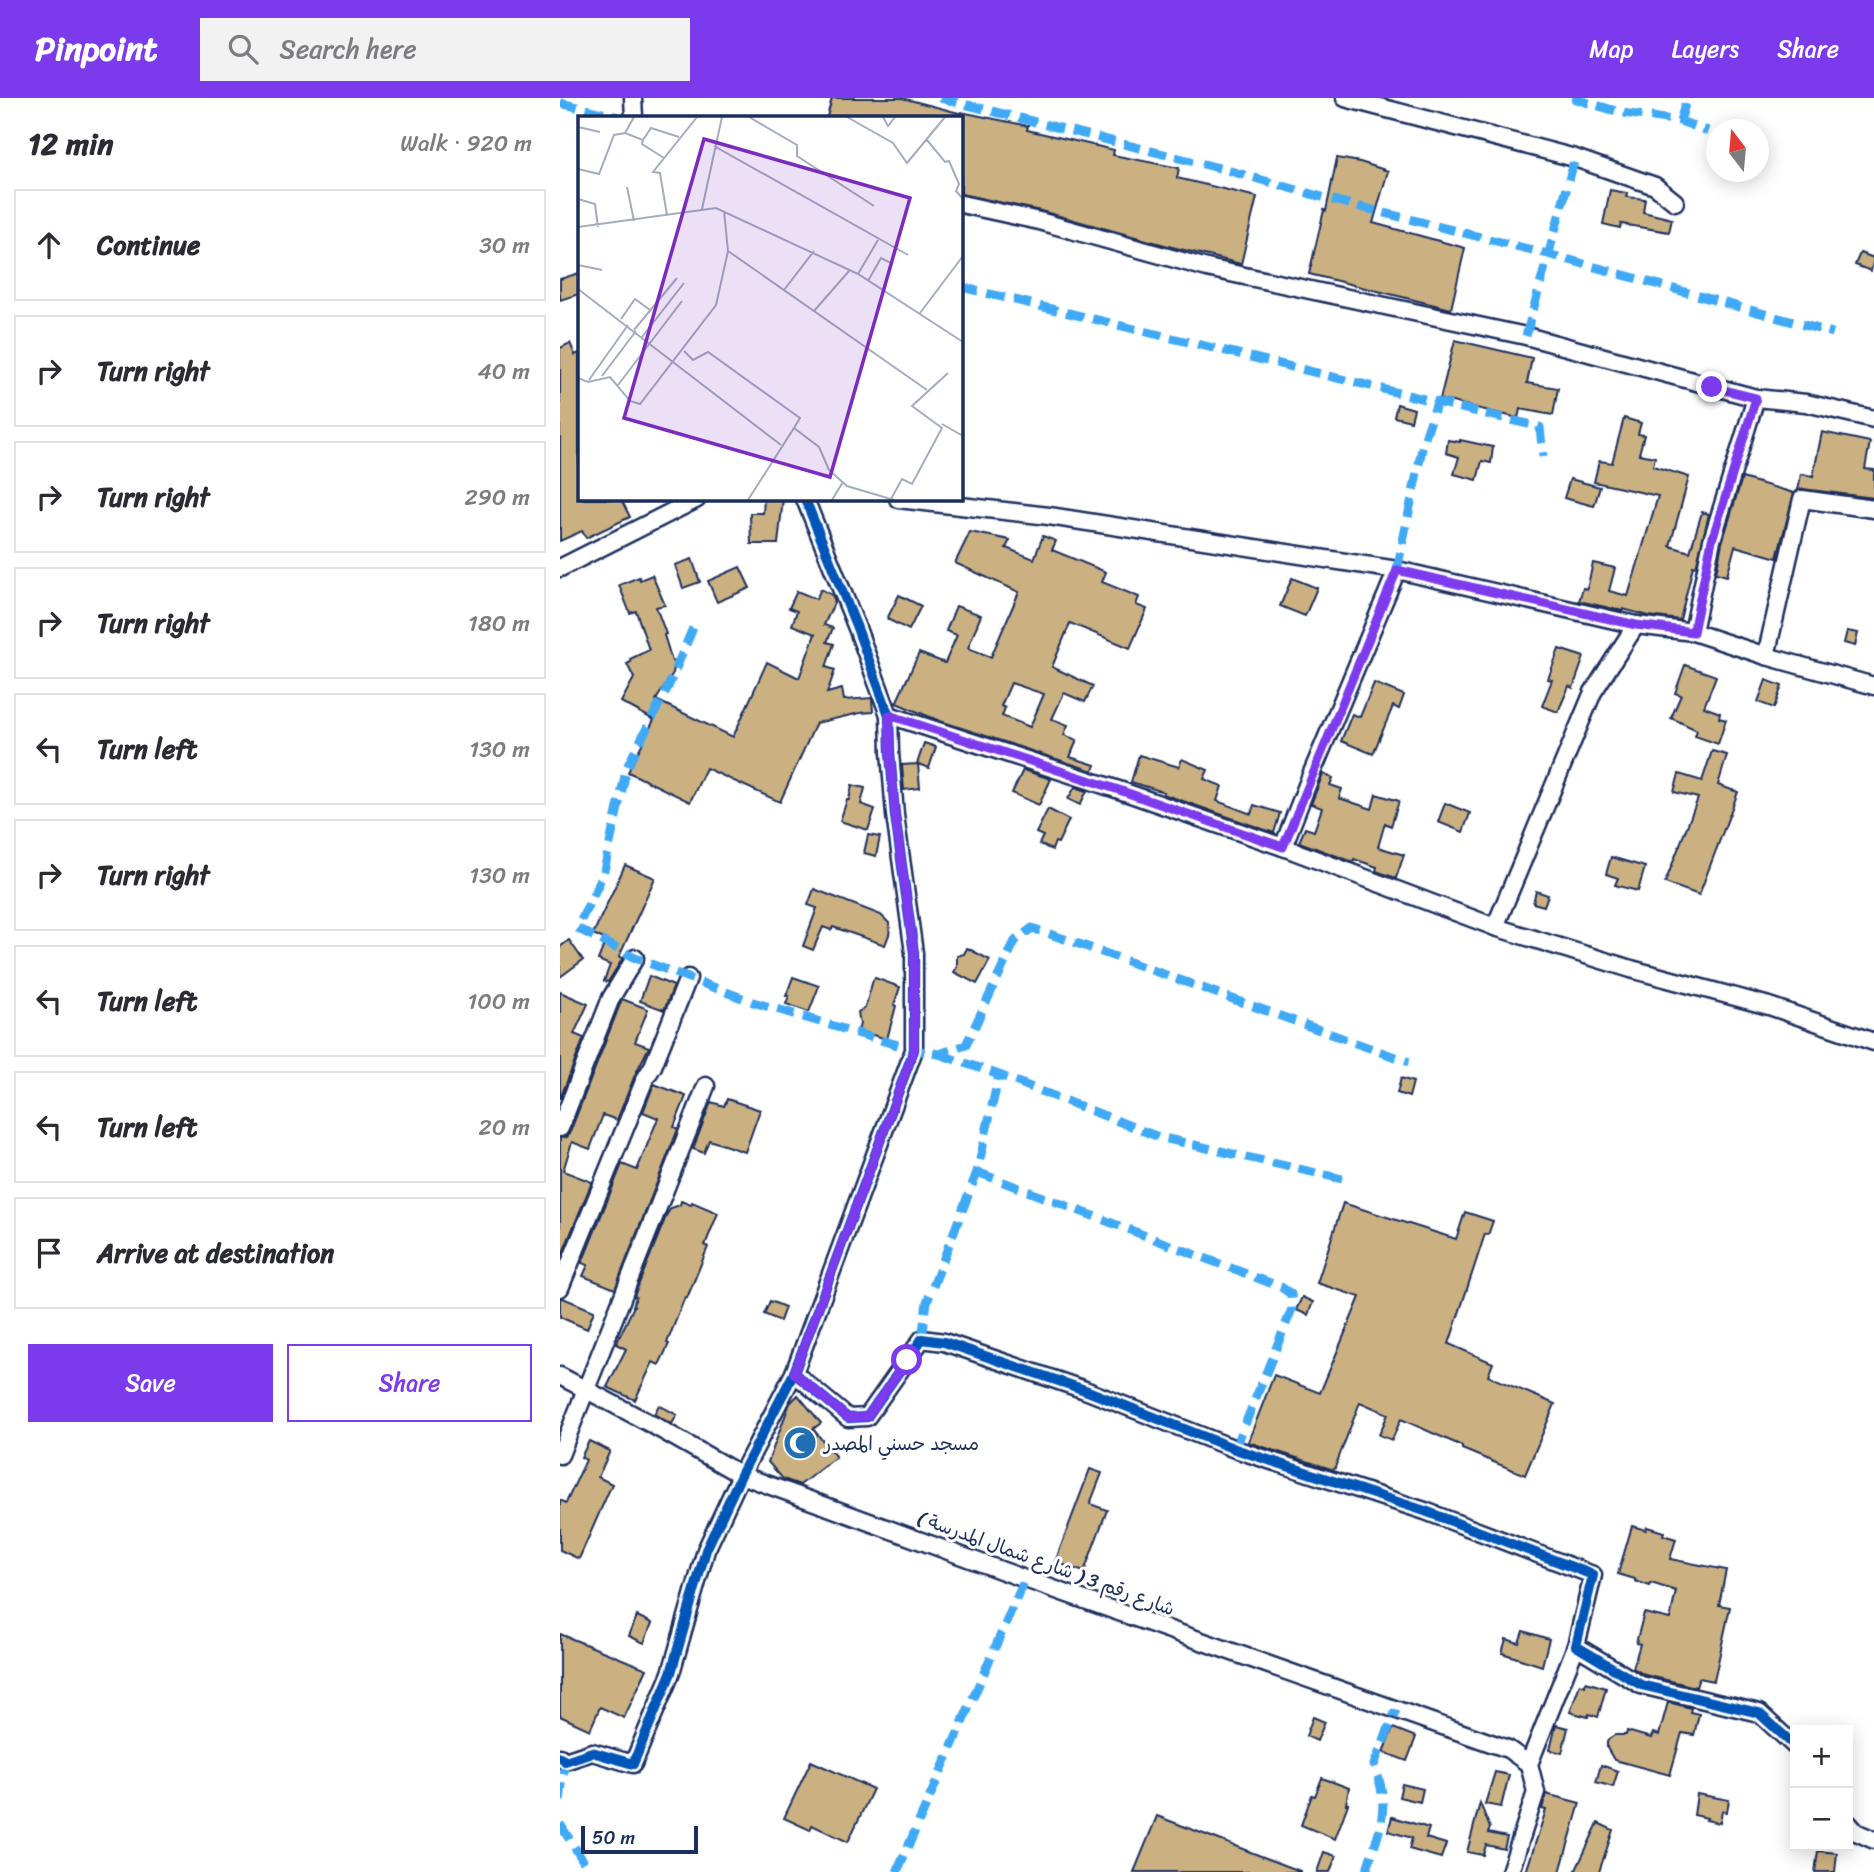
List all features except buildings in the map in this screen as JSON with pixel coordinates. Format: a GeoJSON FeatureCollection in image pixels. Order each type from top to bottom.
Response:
{"type":"FeatureCollection","features":[{"type":"Feature","properties":{"kind":"street"},"geometry":{"type":"LineString","coordinates":[[633,98],[634,116]]}},
{"type":"Feature","properties":{"kind":"street"},"geometry":{"type":"LineString","coordinates":[[1345,98],[1575,158],[1656,186],[1675,202]]}},
{"type":"Feature","properties":{"kind":"street"},"geometry":{"type":"LineString","coordinates":[[962,204],[1039,221],[1207,268],[1526,336],[1756,398],[1806,403],[1874,419]]}},
{"type":"Feature","properties":{"kind":"street"},"geometry":{"type":"LineString","coordinates":[[1693,632],[1712,540],[1756,398]]}},
{"type":"Feature","properties":{"kind":"street"},"geometry":{"type":"LineString","coordinates":[[1766,656],[1802,499],[1874,509]]}},
{"type":"Feature","properties":{"kind":"street"},"geometry":{"type":"LineString","coordinates":[[560,568],[666,507],[693,500]]}},
{"type":"Feature","properties":{"kind":"street"},"geometry":{"type":"LineString","coordinates":[[560,1757],[565,1761],[592,1752],[633,1764],[671,1673],[706,1550],[794,1373],[914,1050],[914,953],[895,815],[889,715],[805,500]]}},
{"type":"Feature","properties":{"kind":"street"},"geometry":{"type":"LineString","coordinates":[[907,500],[1049,516],[1397,570],[1636,625],[1693,632],[1766,656],[1874,686]]}},
{"type":"Feature","properties":{"kind":"street"},"geometry":{"type":"LineString","coordinates":[[1283,847],[1397,570]]}},
{"type":"Feature","properties":{"kind":"street"},"geometry":{"type":"LineString","coordinates":[[1495,927],[1593,692],[1636,625]]}},
{"type":"Feature","properties":{"kind":"street"},"geometry":{"type":"LineString","coordinates":[[889,715],[1283,847],[1495,927],[1631,969],[1769,1006],[1874,1042]]}},
{"type":"Feature","properties":{"kind":"street"},"geometry":{"type":"LineString","coordinates":[[560,1128],[611,998],[635,958]]}},
{"type":"Feature","properties":{"kind":"street"},"geometry":{"type":"LineString","coordinates":[[560,1288],[688,978]]}},
{"type":"Feature","properties":{"kind":"street"},"geometry":{"type":"LineString","coordinates":[[560,1454],[706,1086]]}},
{"type":"Feature","properties":{"kind":"street"},"geometry":{"type":"LineString","coordinates":[[794,1373],[848,1418],[867,1417],[922,1339],[944,1342],[1085,1390],[1235,1449],[1425,1511],[1593,1575],[1576,1646],[1529,1765],[1536,1792],[1510,1872]]}},
{"type":"Feature","properties":{"kind":"street","name":"شارع رقم 3 ( شارع شمال المدرسة )"},"geometry":{"type":"LineString","coordinates":[[560,1376],[741,1475],[1025,1579],[1508,1749],[1529,1765]]}},
{"type":"Feature","properties":{"kind":"street"},"geometry":{"type":"LineString","coordinates":[[1576,1646],[1641,1685],[1759,1713],[1790,1741]]}},
{"type":"Feature","properties":{"kind":"street"},"geometry":{"type":"LineString","coordinates":[[1853,1829],[1874,1840]]}},
{"type":"Feature","properties":{"kind":"marked path"},"geometry":{"type":"LineString","coordinates":[[940,98],[1548,254],[1833,333]]}},
{"type":"Feature","properties":{"kind":"marked path"},"geometry":{"type":"LineString","coordinates":[[1572,98],[1623,113],[1680,121],[1706,130]]}},
{"type":"Feature","properties":{"kind":"marked path"},"geometry":{"type":"LineString","coordinates":[[1680,121],[1687,98]]}},
{"type":"Feature","properties":{"kind":"marked path"},"geometry":{"type":"LineString","coordinates":[[560,103],[615,116]]}},
{"type":"Feature","properties":{"kind":"marked path"},"geometry":{"type":"LineString","coordinates":[[1526,336],[1575,158]]}},
{"type":"Feature","properties":{"kind":"marked path"},"geometry":{"type":"LineString","coordinates":[[962,287],[1540,427],[1543,457]]}},
{"type":"Feature","properties":{"kind":"marked path"},"geometry":{"type":"LineString","coordinates":[[1397,570],[1423,444],[1437,402]]}},
{"type":"Feature","properties":{"kind":"marked path"},"geometry":{"type":"LineString","coordinates":[[693,628],[668,687],[627,767],[603,875],[577,928],[635,958],[753,1002],[914,1050],[939,1054],[966,1045],[1015,941],[1032,928],[1409,1062]]}},
{"type":"Feature","properties":{"kind":"marked path"},"geometry":{"type":"LineString","coordinates":[[939,1054],[1159,1137],[1343,1179]]}},
{"type":"Feature","properties":{"kind":"marked path"},"geometry":{"type":"LineString","coordinates":[[922,1339],[927,1302],[977,1172],[999,1075]]}},
{"type":"Feature","properties":{"kind":"marked path"},"geometry":{"type":"LineString","coordinates":[[977,1172],[1281,1287],[1291,1294],[1292,1309],[1235,1449]]}},
{"type":"Feature","properties":{"kind":"marked path"},"geometry":{"type":"LineString","coordinates":[[897,1872],[1025,1579]]}},
{"type":"Feature","properties":{"kind":"marked path"},"geometry":{"type":"LineString","coordinates":[[1366,1872],[1379,1831],[1383,1807],[1374,1765],[1396,1710]]}},
{"type":"Feature","properties":{"kind":"marked path"},"geometry":{"type":"LineString","coordinates":[[560,1801],[565,1761]]}},
{"type":"Feature","properties":{"kind":"marked path"},"geometry":{"type":"LineString","coordinates":[[560,1824],[590,1872]]}},
{"type":"Feature","properties":{"kind":"cycle path"},"geometry":{"type":"LineString","coordinates":[[560,1757],[565,1761],[592,1752],[633,1764],[671,1673],[706,1550],[794,1373],[914,1050],[914,953],[895,815],[889,715],[805,500]]}},
{"type":"Feature","properties":{"kind":"cycle path"},"geometry":{"type":"LineString","coordinates":[[794,1373],[848,1418],[867,1417],[922,1339],[944,1342],[1085,1390],[1235,1449],[1425,1511],[1593,1575],[1576,1646],[1641,1685],[1759,1713],[1790,1741]]}},
{"type":"Feature","properties":{"kind":"place","name":"مسجد حسني المصدر"},"geometry":{"type":"Point","coordinates":[800,1443]}},
{"type":"Feature","properties":{"kind":"route"},"geometry":{"type":"LineString","coordinates":[[907,1360],[867,1417],[848,1418],[794,1373],[914,1050],[914,953],[895,815],[889,715],[1283,847],[1397,570],[1636,625],[1693,632],[1712,540],[1756,398],[1712,387]]}}]}
